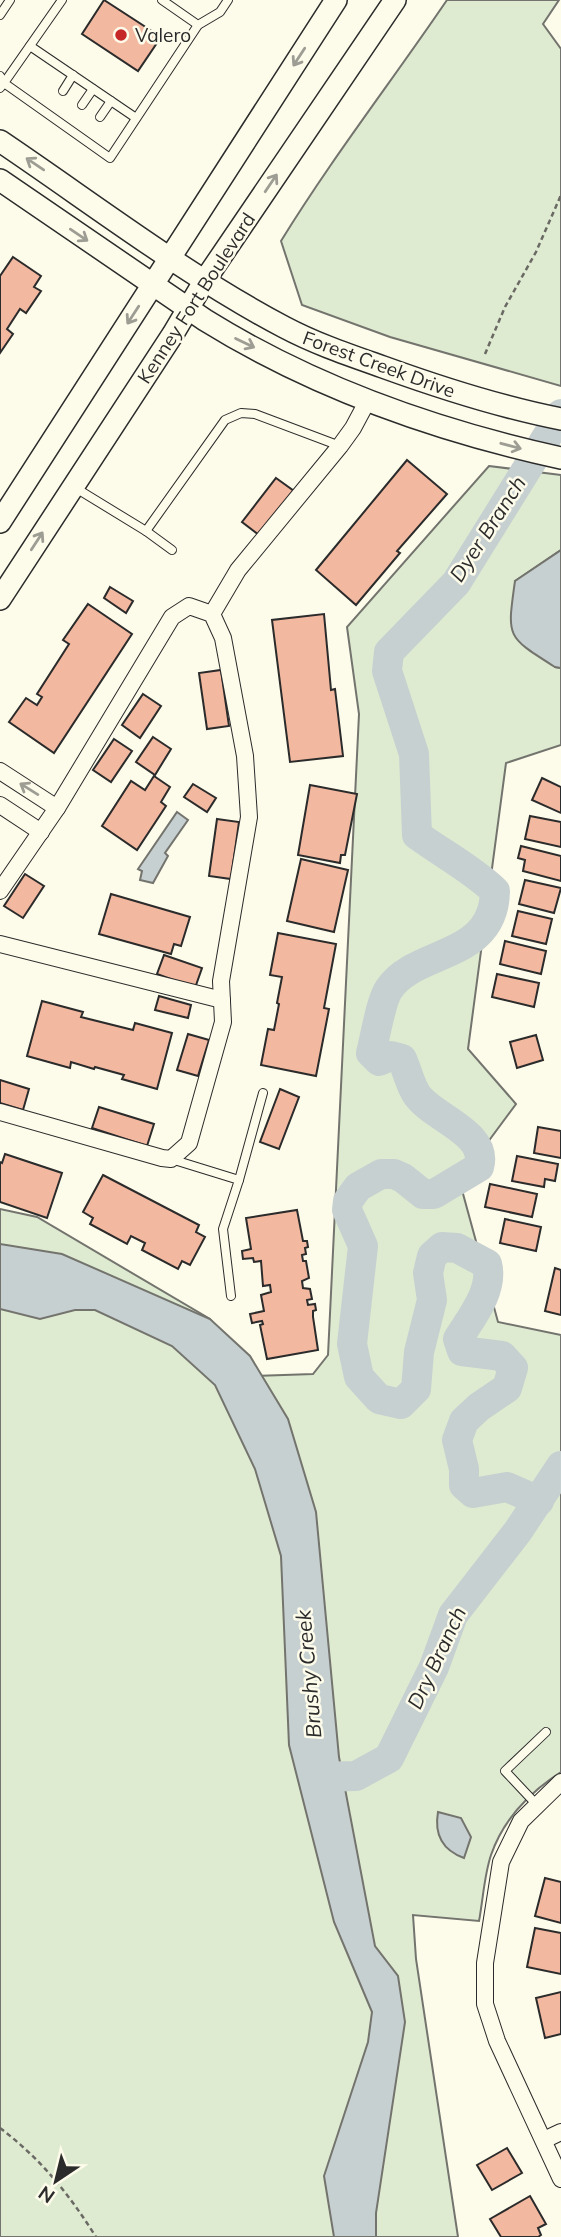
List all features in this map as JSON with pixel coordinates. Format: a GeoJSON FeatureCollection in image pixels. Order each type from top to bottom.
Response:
{"type":"FeatureCollection","features":[{"type":"Feature","properties":{"kind":"main road"},"geometry":{"type":"LineString","coordinates":[[0,522],[336,0]]}},
{"type":"Feature","properties":{"kind":"main road","name":"Kenney Fort Boulevard"},"geometry":{"type":"LineString","coordinates":[[0,598],[173,334],[205,280],[395,0]]}},
{"type":"Feature","properties":{"kind":"main road","name":"Forest Creek Drive"},"geometry":{"type":"LineString","coordinates":[[0,141],[205,280],[284,327],[324,346],[472,397],[561,419]]}},
{"type":"Feature","properties":{"kind":"main road","name":"Forest Creek Drive"},"geometry":{"type":"LineString","coordinates":[[0,180],[187,309],[228,335],[296,369],[368,400],[462,432],[561,458]]}},
{"type":"Feature","properties":{"kind":"street"},"geometry":{"type":"LineString","coordinates":[[212,614],[238,570],[328,462],[353,428],[368,400]]}},
{"type":"Feature","properties":{"kind":"street"},"geometry":{"type":"LineString","coordinates":[[0,891],[57,808],[172,617],[189,606],[212,614],[223,638],[245,756],[248,817],[221,981],[223,1022],[189,1143],[171,1159],[0,1112]]}},
{"type":"Feature","properties":{"kind":"street"},"geometry":{"type":"LineString","coordinates":[[0,771],[57,808]]}},
{"type":"Feature","properties":{"kind":"street"},"geometry":{"type":"LineString","coordinates":[[0,805],[41,832]]}},
{"type":"Feature","properties":{"kind":"street"},"geometry":{"type":"LineString","coordinates":[[0,944],[222,1000]]}},
{"type":"Feature","properties":{"kind":"street"},"geometry":{"type":"LineString","coordinates":[[561,1782],[521,1821],[500,1862],[485,1963],[485,2004],[497,2041],[561,2179]]}},
{"type":"Feature","properties":{"kind":"street"},"geometry":{"type":"LineString","coordinates":[[544,2140],[561,2132]]}},
{"type":"Feature","properties":{"kind":"lane"},"geometry":{"type":"LineString","coordinates":[[0,15],[10,0]]}},
{"type":"Feature","properties":{"kind":"lane"},"geometry":{"type":"LineString","coordinates":[[62,0],[1,82],[67,127],[87,136],[110,158],[198,25],[220,12],[228,0]]}},
{"type":"Feature","properties":{"kind":"lane"},"geometry":{"type":"LineString","coordinates":[[162,0],[198,25]]}},
{"type":"Feature","properties":{"kind":"lane"},"geometry":{"type":"LineString","coordinates":[[30,46],[136,118]]}},
{"type":"Feature","properties":{"kind":"lane"},"geometry":{"type":"LineString","coordinates":[[63,91],[73,75]]}},
{"type":"Feature","properties":{"kind":"lane"},"geometry":{"type":"LineString","coordinates":[[82,105],[93,89]]}},
{"type":"Feature","properties":{"kind":"lane"},"geometry":{"type":"LineString","coordinates":[[100,117],[111,101]]}},
{"type":"Feature","properties":{"kind":"lane"},"geometry":{"type":"LineString","coordinates":[[48,114],[54,105]]}},
{"type":"Feature","properties":{"kind":"lane"},"geometry":{"type":"LineString","coordinates":[[67,127],[72,119]]}},
{"type":"Feature","properties":{"kind":"lane"},"geometry":{"type":"LineString","coordinates":[[146,531],[225,420],[241,413],[255,414],[340,446]]}},
{"type":"Feature","properties":{"kind":"lane"},"geometry":{"type":"LineString","coordinates":[[73,486],[172,550]]}},
{"type":"Feature","properties":{"kind":"lane"},"geometry":{"type":"LineString","coordinates":[[231,1296],[223,1229],[263,1093]]}},
{"type":"Feature","properties":{"kind":"lane"},"geometry":{"type":"LineString","coordinates":[[171,1159],[239,1180]]}},
{"type":"Feature","properties":{"kind":"lane"},"geometry":{"type":"LineString","coordinates":[[537,1805],[505,1771],[546,1732]]}},
{"type":"Feature","properties":{"kind":"path"},"geometry":{"type":"LineString","coordinates":[[485,354],[505,307],[536,253],[561,195]]}},
{"type":"Feature","properties":{"kind":"path"},"geometry":{"type":"LineString","coordinates":[[0,2128],[32,2154],[61,2184],[96,2237]]}},
{"type":"Feature","properties":{"kind":"green space"},"geometry":{"type":"Polygon","coordinates":[[[447,0],[559,0],[543,24],[561,49],[561,386],[390,337],[302,305],[281,241],[341,150],[447,0]]]}},
{"type":"Feature","properties":{"kind":"green space"},"geometry":{"type":"Polygon","coordinates":[[[489,466],[561,475],[561,550],[515,581],[555,667],[561,668],[561,745],[506,763],[468,1049],[516,1104],[482,1150],[462,1190],[498,1322],[561,1335],[561,1772],[528,1798],[510,1819],[496,1842],[485,1880],[479,1921],[413,1915],[416,1959],[458,2237],[0,2237],[0,1209],[37,1217],[210,1319],[254,1376],[313,1374],[328,1355],[359,714],[347,627],[489,466]]]}},
{"type":"Feature","properties":{"kind":"water"},"geometry":{"type":"Polygon","coordinates":[[[561,550],[561,668],[555,667],[519,641],[511,625],[511,614],[515,581],[561,550]]]}},
{"type":"Feature","properties":{"kind":"water"},"geometry":{"type":"Polygon","coordinates":[[[177,812],[188,820],[165,853],[168,856],[153,883],[140,880],[142,871],[138,869],[177,812]]]}},
{"type":"Feature","properties":{"kind":"water","name":"Brushy Creek"},"geometry":{"type":"Polygon","coordinates":[[[0,1244],[62,1254],[210,1319],[250,1356],[288,1419],[316,1512],[339,1757],[375,1946],[398,1976],[405,2022],[376,2213],[376,2237],[334,2237],[324,2176],[368,2042],[372,2012],[334,1922],[289,1745],[281,1556],[255,1469],[215,1385],[172,1346],[95,1310],[75,1310],[40,1319],[0,1309],[0,1244]]]}},
{"type":"Feature","properties":{"kind":"water"},"geometry":{"type":"Polygon","coordinates":[[[438,1812],[461,1818],[471,1837],[464,1858],[450,1851],[441,1841],[437,1828],[438,1812]]]}},
{"type":"Feature","properties":{"kind":"building","name":"Valero"},"geometry":{"type":"Polygon","coordinates":[[[104,0],[161,37],[138,71],[82,34],[104,0]]]}},
{"type":"Feature","properties":{"kind":"building"},"geometry":{"type":"Polygon","coordinates":[[[13,257],[41,276],[34,287],[41,291],[26,313],[20,309],[7,329],[13,334],[0,353],[0,276],[13,257]]]}},
{"type":"Feature","properties":{"kind":"building"},"geometry":{"type":"Polygon","coordinates":[[[407,460],[447,494],[397,551],[400,553],[356,605],[316,570],[407,460]]]}},
{"type":"Feature","properties":{"kind":"building"},"geometry":{"type":"Polygon","coordinates":[[[276,478],[294,491],[259,535],[242,522],[276,478]]]}},
{"type":"Feature","properties":{"kind":"building"},"geometry":{"type":"Polygon","coordinates":[[[110,587],[133,601],[126,613],[104,598],[110,587]]]}},
{"type":"Feature","properties":{"kind":"building"},"geometry":{"type":"Polygon","coordinates":[[[88,604],[132,634],[54,753],[9,722],[26,698],[37,705],[42,697],[37,694],[69,644],[63,640],[88,604]]]}},
{"type":"Feature","properties":{"kind":"building"},"geometry":{"type":"Polygon","coordinates":[[[324,614],[331,690],[335,689],[343,756],[290,762],[272,620],[324,614]]]}},
{"type":"Feature","properties":{"kind":"building"},"geometry":{"type":"Polygon","coordinates":[[[221,670],[229,726],[207,729],[199,673],[221,670]]]}},
{"type":"Feature","properties":{"kind":"building"},"geometry":{"type":"Polygon","coordinates":[[[143,694],[161,706],[140,738],[122,725],[143,694]]]}},
{"type":"Feature","properties":{"kind":"building"},"geometry":{"type":"Polygon","coordinates":[[[153,737],[171,749],[155,775],[136,762],[153,737]]]}},
{"type":"Feature","properties":{"kind":"building"},"geometry":{"type":"Polygon","coordinates":[[[114,739],[132,751],[111,782],[93,770],[114,739]]]}},
{"type":"Feature","properties":{"kind":"building"},"geometry":{"type":"Polygon","coordinates":[[[154,776],[170,787],[161,802],[166,806],[137,850],[102,826],[131,781],[145,790],[154,776]]]}},
{"type":"Feature","properties":{"kind":"building"},"geometry":{"type":"Polygon","coordinates":[[[542,778],[561,787],[561,813],[532,800],[542,778]]]}},
{"type":"Feature","properties":{"kind":"building"},"geometry":{"type":"Polygon","coordinates":[[[193,784],[216,798],[207,812],[184,797],[193,784]]]}},
{"type":"Feature","properties":{"kind":"building"},"geometry":{"type":"Polygon","coordinates":[[[310,785],[357,794],[345,855],[341,855],[340,863],[298,855],[310,785]]]}},
{"type":"Feature","properties":{"kind":"building"},"geometry":{"type":"Polygon","coordinates":[[[530,816],[561,822],[561,847],[525,839],[530,816]]]}},
{"type":"Feature","properties":{"kind":"building"},"geometry":{"type":"Polygon","coordinates":[[[217,819],[239,822],[231,879],[209,876],[217,819]]]}},
{"type":"Feature","properties":{"kind":"building"},"geometry":{"type":"Polygon","coordinates":[[[521,846],[561,856],[561,881],[523,871],[525,860],[518,858],[521,846]]]}},
{"type":"Feature","properties":{"kind":"building"},"geometry":{"type":"Polygon","coordinates":[[[301,859],[348,870],[334,932],[287,921],[301,859]]]}},
{"type":"Feature","properties":{"kind":"building"},"geometry":{"type":"Polygon","coordinates":[[[25,874],[44,886],[23,918],[4,906],[25,874]]]}},
{"type":"Feature","properties":{"kind":"building"},"geometry":{"type":"Polygon","coordinates":[[[525,880],[561,888],[554,913],[519,904],[525,880]]]}},
{"type":"Feature","properties":{"kind":"building"},"geometry":{"type":"Polygon","coordinates":[[[111,894],[190,917],[181,946],[174,944],[171,954],[99,934],[111,894]]]}},
{"type":"Feature","properties":{"kind":"building"},"geometry":{"type":"Polygon","coordinates":[[[518,911],[552,919],[546,944],[512,936],[518,911]]]}},
{"type":"Feature","properties":{"kind":"building"},"geometry":{"type":"Polygon","coordinates":[[[278,933],[336,944],[324,1008],[329,1009],[316,1076],[261,1065],[268,1029],[274,1030],[279,1004],[282,977],[270,975],[278,933]]]}},
{"type":"Feature","properties":{"kind":"building"},"geometry":{"type":"Polygon","coordinates":[[[505,941],[546,951],[541,974],[500,964],[505,941]]]}},
{"type":"Feature","properties":{"kind":"building"},"geometry":{"type":"Polygon","coordinates":[[[164,955],[202,968],[195,988],[157,974],[164,955]]]}},
{"type":"Feature","properties":{"kind":"building"},"geometry":{"type":"Polygon","coordinates":[[[497,974],[539,983],[534,1007],[492,997],[497,974]]]}},
{"type":"Feature","properties":{"kind":"building"},"geometry":{"type":"Polygon","coordinates":[[[159,996],[191,1005],[188,1018],[155,1010],[159,996]]]}},
{"type":"Feature","properties":{"kind":"building"},"geometry":{"type":"Polygon","coordinates":[[[42,1001],[83,1012],[81,1017],[133,1030],[135,1023],[172,1033],[157,1089],[122,1079],[124,1075],[95,1067],[94,1069],[71,1062],[70,1068],[27,1056],[42,1001]]]}},
{"type":"Feature","properties":{"kind":"building"},"geometry":{"type":"Polygon","coordinates":[[[188,1034],[209,1040],[198,1076],[177,1070],[188,1034]]]}},
{"type":"Feature","properties":{"kind":"building"},"geometry":{"type":"Polygon","coordinates":[[[536,1035],[543,1060],[517,1068],[510,1042],[536,1035]]]}},
{"type":"Feature","properties":{"kind":"building"},"geometry":{"type":"Polygon","coordinates":[[[0,1080],[29,1089],[23,1110],[0,1103],[0,1080]]]}},
{"type":"Feature","properties":{"kind":"building"},"geometry":{"type":"Polygon","coordinates":[[[280,1089],[299,1097],[279,1149],[260,1142],[280,1089]]]}},
{"type":"Feature","properties":{"kind":"building"},"geometry":{"type":"Polygon","coordinates":[[[99,1107],[154,1124],[147,1146],[92,1128],[99,1107]]]}},
{"type":"Feature","properties":{"kind":"building"},"geometry":{"type":"Polygon","coordinates":[[[538,1127],[561,1131],[561,1158],[534,1153],[538,1127]]]}},
{"type":"Feature","properties":{"kind":"building"},"geometry":{"type":"Polygon","coordinates":[[[5,1154],[62,1173],[47,1218],[0,1202],[0,1162],[2,1163],[5,1154]]]}},
{"type":"Feature","properties":{"kind":"building"},"geometry":{"type":"Polygon","coordinates":[[[517,1156],[558,1164],[555,1181],[545,1179],[544,1187],[512,1181],[517,1156]]]}},
{"type":"Feature","properties":{"kind":"building"},"geometry":{"type":"Polygon","coordinates":[[[103,1175],[199,1225],[196,1232],[205,1237],[190,1265],[182,1261],[178,1269],[142,1250],[145,1243],[131,1236],[127,1244],[90,1224],[93,1218],[83,1212],[103,1175]]]}},
{"type":"Feature","properties":{"kind":"building"},"geometry":{"type":"Polygon","coordinates":[[[490,1184],[537,1194],[532,1217],[485,1207],[490,1184]]]}},
{"type":"Feature","properties":{"kind":"building"},"geometry":{"type":"Polygon","coordinates":[[[297,1210],[303,1241],[307,1241],[308,1247],[305,1248],[306,1254],[302,1255],[309,1278],[302,1281],[303,1288],[310,1289],[312,1299],[307,1300],[308,1305],[315,1304],[313,1317],[318,1350],[267,1359],[260,1325],[263,1324],[262,1321],[252,1323],[250,1314],[264,1311],[261,1295],[271,1292],[270,1285],[263,1286],[261,1261],[243,1259],[242,1251],[251,1249],[246,1218],[297,1210]]]}},
{"type":"Feature","properties":{"kind":"building"},"geometry":{"type":"Polygon","coordinates":[[[505,1219],[541,1227],[536,1251],[500,1243],[505,1219]]]}},
{"type":"Feature","properties":{"kind":"building"},"geometry":{"type":"Polygon","coordinates":[[[555,1268],[561,1270],[561,1315],[545,1311],[555,1268]]]}},
{"type":"Feature","properties":{"kind":"building"},"geometry":{"type":"Polygon","coordinates":[[[545,1878],[561,1882],[561,1923],[535,1916],[545,1878]]]}},
{"type":"Feature","properties":{"kind":"building"},"geometry":{"type":"Polygon","coordinates":[[[535,1928],[561,1933],[561,1974],[527,1967],[535,1928]]]}},
{"type":"Feature","properties":{"kind":"building"},"geometry":{"type":"Polygon","coordinates":[[[561,1992],[561,2034],[545,2038],[536,1998],[561,1992]]]}},
{"type":"Feature","properties":{"kind":"building"},"geometry":{"type":"Polygon","coordinates":[[[507,2148],[522,2173],[492,2190],[477,2165],[507,2148]]]}},
{"type":"Feature","properties":{"kind":"building"},"geometry":{"type":"Polygon","coordinates":[[[530,2196],[546,2224],[538,2228],[541,2235],[501,2237],[490,2219],[530,2196]]]}},
{"type":"Feature","properties":{"kind":"waterway","name":"Dyer Branch"},"geometry":{"type":"LineString","coordinates":[[539,1501],[507,1487],[473,1493],[464,1485],[464,1469],[457,1440],[464,1421],[507,1388],[513,1368],[502,1356],[462,1351],[458,1339],[484,1294],[487,1264],[457,1248],[442,1247],[432,1256],[428,1273],[432,1300],[419,1352],[416,1389],[401,1404],[379,1399],[359,1377],[352,1344],[363,1246],[347,1210],[348,1201],[358,1187],[381,1174],[394,1174],[423,1194],[434,1194],[479,1167],[480,1155],[476,1145],[468,1135],[417,1095],[402,1059],[391,1056],[379,1061],[371,1053],[389,989],[401,976],[468,942],[482,930],[491,913],[495,891],[417,835],[414,754],[387,671],[389,652],[456,583],[561,414]]}},
{"type":"Feature","properties":{"kind":"waterway","name":"Dry Branch"},"geometry":{"type":"LineString","coordinates":[[317,1777],[356,1776],[389,1758],[434,1667],[453,1615],[518,1531],[561,1466]]}},
{"type":"Feature","properties":{"kind":"place","name":"Valero"},"geometry":{"type":"Point","coordinates":[121,35]}}]}
